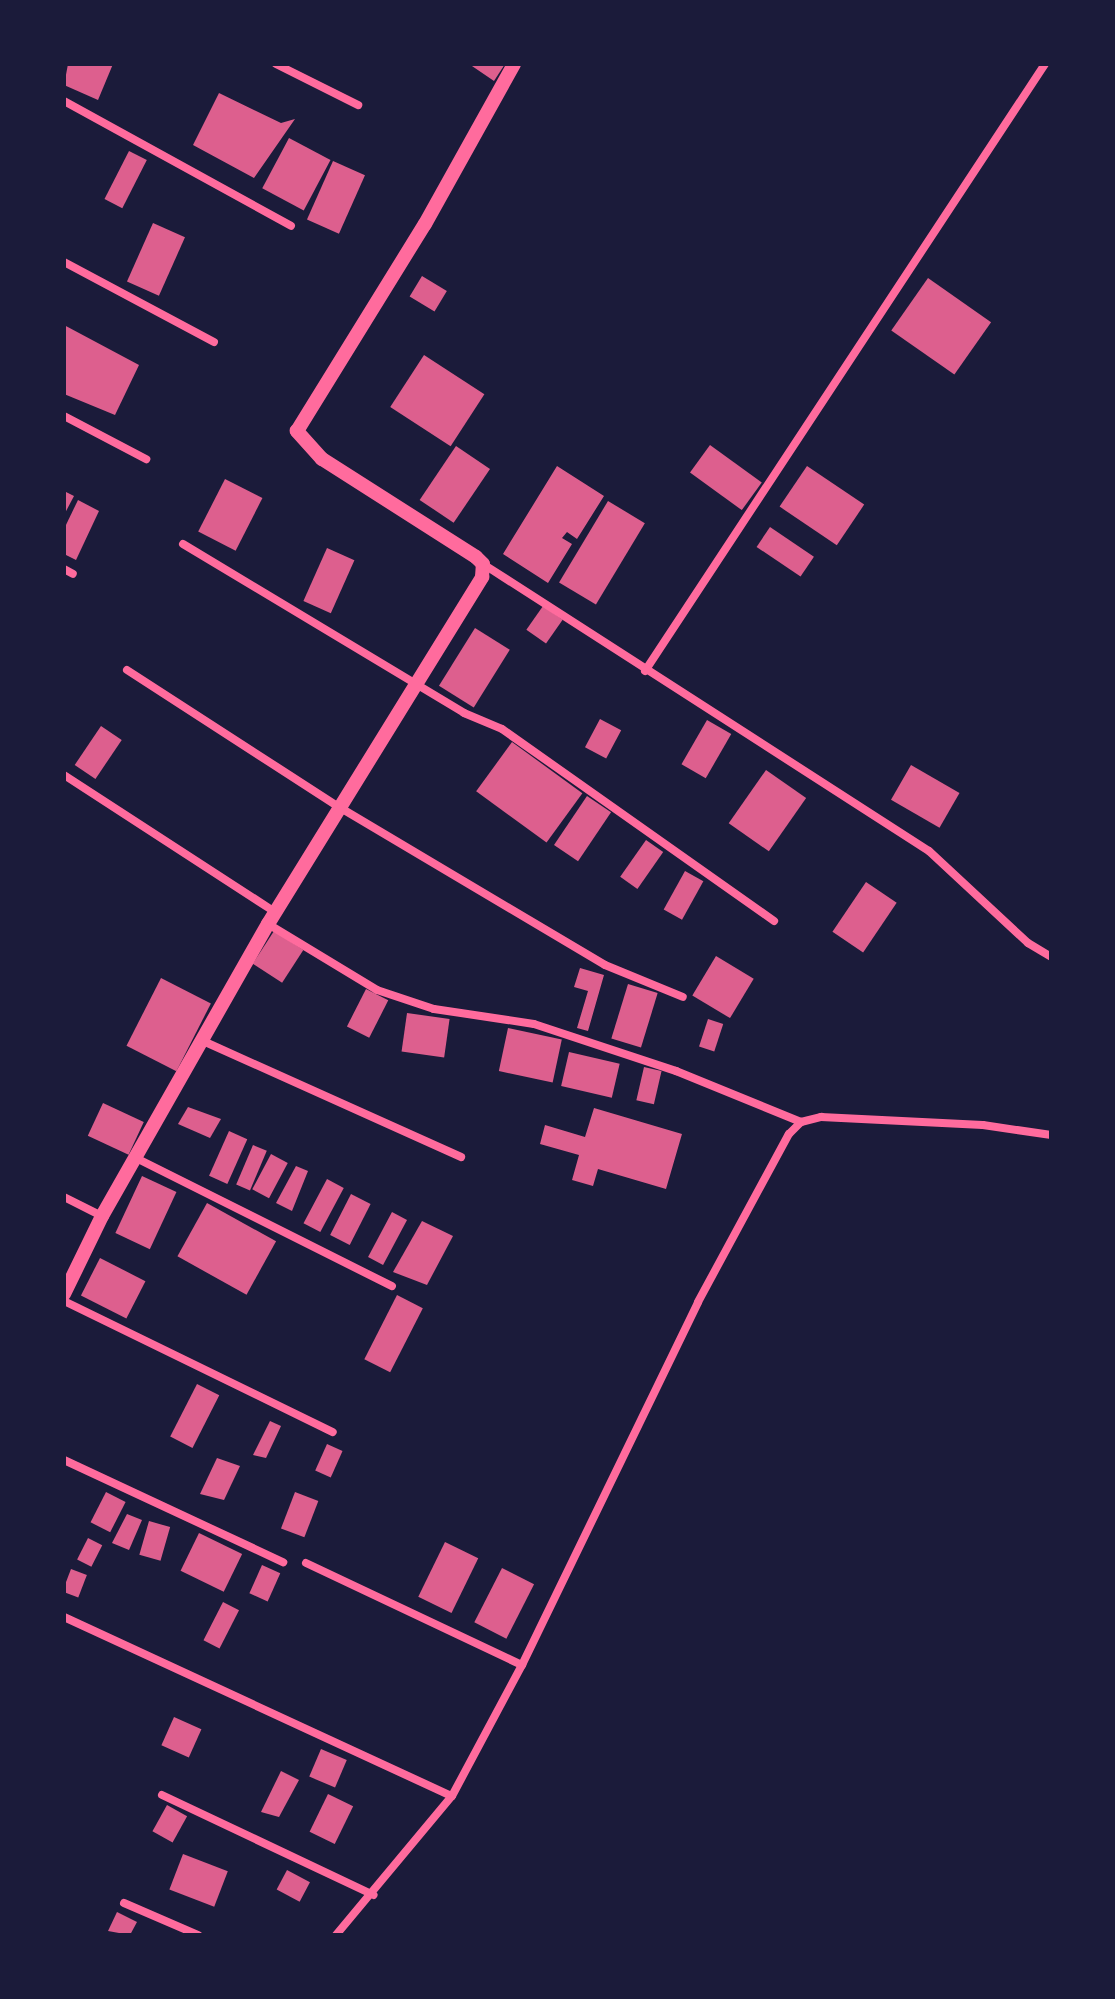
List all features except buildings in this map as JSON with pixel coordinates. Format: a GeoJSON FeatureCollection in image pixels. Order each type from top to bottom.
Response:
{"type":"FeatureCollection","features":[{"type":"Feature","properties":{"kind":"street"},"geometry":{"type":"LineString","coordinates":[[276,64],[358,105]]}},
{"type":"Feature","properties":{"kind":"street"},"geometry":{"type":"LineString","coordinates":[[514,64],[425,224],[297,431],[322,459],[483,564],[559,609],[645,671],[929,851],[1028,943],[1051,957]]}},
{"type":"Feature","properties":{"kind":"street"},"geometry":{"type":"LineString","coordinates":[[645,671],[1045,64]]}},
{"type":"Feature","properties":{"kind":"street"},"geometry":{"type":"LineString","coordinates":[[64,101],[291,226]]}},
{"type":"Feature","properties":{"kind":"street"},"geometry":{"type":"LineString","coordinates":[[64,262],[214,342]]}},
{"type":"Feature","properties":{"kind":"street"},"geometry":{"type":"LineString","coordinates":[[64,416],[146,459]]}},
{"type":"Feature","properties":{"kind":"street"},"geometry":{"type":"LineString","coordinates":[[183,544],[416,681],[464,713],[502,729],[774,921]]}},
{"type":"Feature","properties":{"kind":"street"},"geometry":{"type":"LineString","coordinates":[[64,1294],[102,1216],[138,1159],[271,918],[482,577],[483,564]]}},
{"type":"Feature","properties":{"kind":"street"},"geometry":{"type":"LineString","coordinates":[[127,670],[339,807],[605,965],[683,997]]}},
{"type":"Feature","properties":{"kind":"street"},"geometry":{"type":"LineString","coordinates":[[64,775],[377,990],[434,1009],[534,1024],[676,1071],[801,1122]]}},
{"type":"Feature","properties":{"kind":"street"},"geometry":{"type":"LineString","coordinates":[[203,1041],[461,1157]]}},
{"type":"Feature","properties":{"kind":"street"},"geometry":{"type":"LineString","coordinates":[[336,1935],[374,1895],[452,1796],[522,1665],[698,1302],[789,1134],[801,1122],[821,1117],[968,1124],[1051,1135]]}},
{"type":"Feature","properties":{"kind":"street"},"geometry":{"type":"LineString","coordinates":[[138,1159],[392,1286]]}},
{"type":"Feature","properties":{"kind":"street"},"geometry":{"type":"LineString","coordinates":[[64,1197],[102,1216]]}},
{"type":"Feature","properties":{"kind":"street"},"geometry":{"type":"LineString","coordinates":[[64,1301],[333,1432]]}},
{"type":"Feature","properties":{"kind":"street"},"geometry":{"type":"LineString","coordinates":[[64,1460],[283,1562]]}},
{"type":"Feature","properties":{"kind":"street"},"geometry":{"type":"LineString","coordinates":[[306,1563],[522,1665]]}},
{"type":"Feature","properties":{"kind":"street"},"geometry":{"type":"LineString","coordinates":[[64,1617],[452,1796]]}},
{"type":"Feature","properties":{"kind":"street"},"geometry":{"type":"LineString","coordinates":[[162,1795],[374,1895]]}},
{"type":"Feature","properties":{"kind":"street"},"geometry":{"type":"LineString","coordinates":[[124,1903],[198,1935]]}}]}
